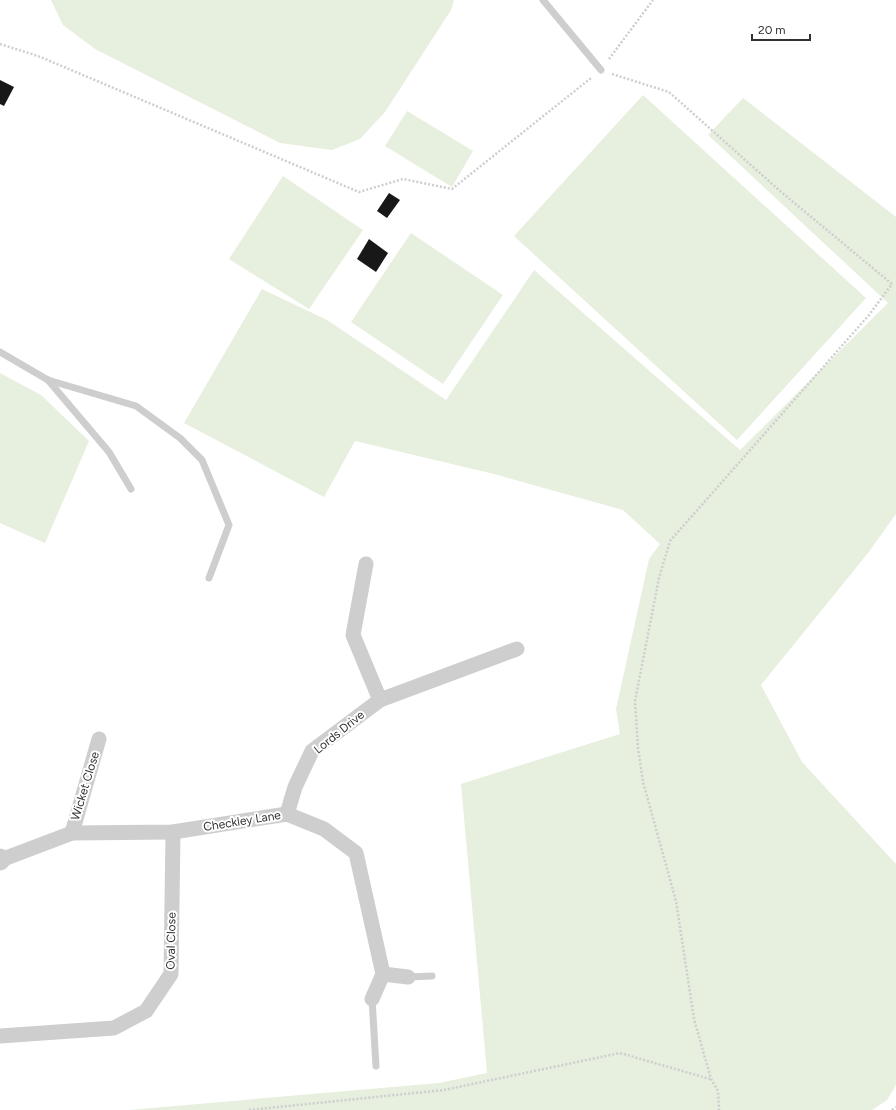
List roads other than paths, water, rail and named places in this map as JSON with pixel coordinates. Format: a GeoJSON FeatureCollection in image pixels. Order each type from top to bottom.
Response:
{"type":"FeatureCollection","features":[{"type":"Feature","properties":{"kind":"street"},"geometry":{"type":"LineString","coordinates":[[366,564],[353,635],[380,700]]}},
{"type":"Feature","properties":{"kind":"street","name":"Lords Drive"},"geometry":{"type":"LineString","coordinates":[[287,814],[295,787],[312,751],[380,700],[517,649]]}},
{"type":"Feature","properties":{"kind":"street","name":"Wicket Close"},"geometry":{"type":"LineString","coordinates":[[72,833],[99,739]]}},
{"type":"Feature","properties":{"kind":"street","name":"Checkley Lane"},"geometry":{"type":"LineString","coordinates":[[0,859],[72,833],[173,832],[287,814],[324,829],[356,853],[383,974]]}},
{"type":"Feature","properties":{"kind":"street","name":"Oval Close"},"geometry":{"type":"LineString","coordinates":[[0,1036],[114,1028],[146,1011],[171,974],[173,832]]}},
{"type":"Feature","properties":{"kind":"street"},"geometry":{"type":"LineString","coordinates":[[372,999],[383,974],[408,977]]}},
{"type":"Feature","properties":{"kind":"lane"},"geometry":{"type":"LineString","coordinates":[[543,0],[601,70]]}},
{"type":"Feature","properties":{"kind":"lane"},"geometry":{"type":"LineString","coordinates":[[0,352],[48,380],[136,406],[180,438],[202,460],[229,525],[209,578]]}},
{"type":"Feature","properties":{"kind":"lane"},"geometry":{"type":"LineString","coordinates":[[48,380],[109,452],[131,489]]}},
{"type":"Feature","properties":{"kind":"lane"},"geometry":{"type":"LineString","coordinates":[[408,977],[432,976]]}},
{"type":"Feature","properties":{"kind":"lane"},"geometry":{"type":"LineString","coordinates":[[372,999],[376,1066]]}}]}
